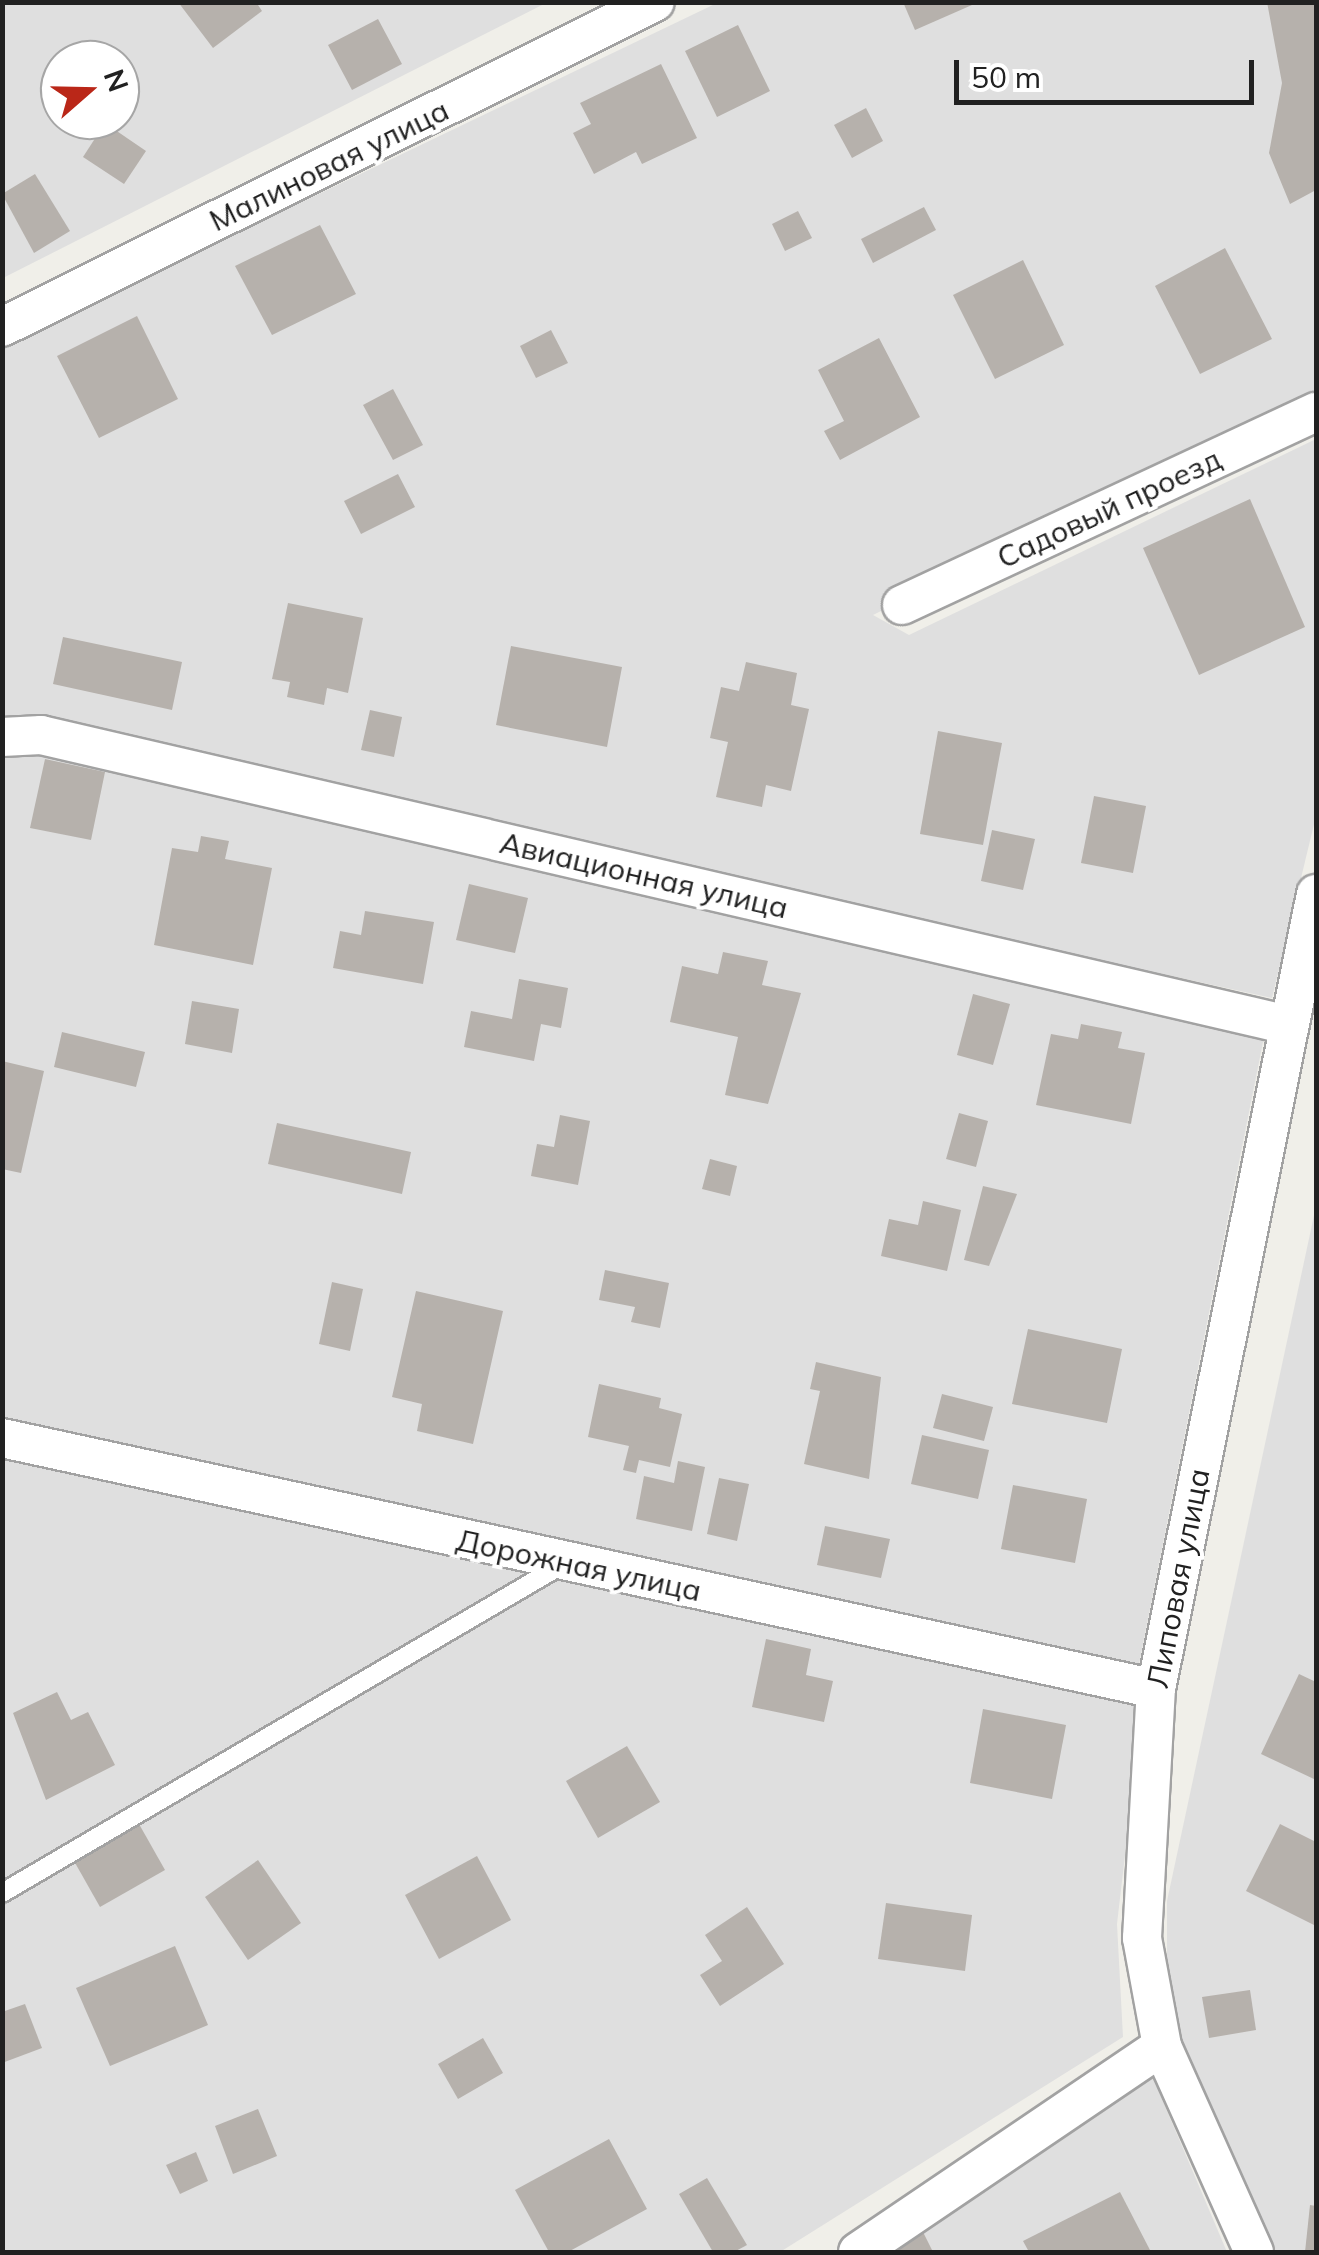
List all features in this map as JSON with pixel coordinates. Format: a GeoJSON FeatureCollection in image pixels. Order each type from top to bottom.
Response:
{"type":"FeatureCollection","features":[{"type":"Feature","properties":{"kind":"street","name":"Малиновая улица"},"geometry":{"type":"LineString","coordinates":[[2,327],[655,2]]}},
{"type":"Feature","properties":{"kind":"street","name":"Садовый проезд"},"geometry":{"type":"LineString","coordinates":[[902,605],[1316,412]]}},
{"type":"Feature","properties":{"kind":"street","name":"Авиационная улица"},"geometry":{"type":"LineString","coordinates":[[2,737],[40,735],[1284,1024]]}},
{"type":"Feature","properties":{"kind":"street","name":"Липовая улица"},"geometry":{"type":"LineString","coordinates":[[1254,2252],[1162,2046],[1142,1938],[1156,1689],[1284,1024],[1316,894]]}},
{"type":"Feature","properties":{"kind":"street","name":"Дорожная улица"},"geometry":{"type":"LineString","coordinates":[[2,1438],[1156,1689]]}},
{"type":"Feature","properties":{"kind":"street"},"geometry":{"type":"LineString","coordinates":[[858,2252],[1162,2046]]}},
{"type":"Feature","properties":{"kind":"lane"},"geometry":{"type":"LineString","coordinates":[[2,1894],[565,1562]]}},
{"type":"Feature","properties":{"kind":"shaded area"},"geometry":{"type":"Polygon","coordinates":[[[3,3],[546,3],[3,278],[3,3]]]}},
{"type":"Feature","properties":{"kind":"shaded area"},"geometry":{"type":"Polygon","coordinates":[[[717,3],[1316,3],[1316,395],[873,615],[909,635],[1316,439],[1316,816],[1272,998],[41,727],[3,730],[2,346],[717,3]]]}},
{"type":"Feature","properties":{"kind":"shaded area"},"geometry":{"type":"Polygon","coordinates":[[[40,740],[1264,1037],[1137,1674],[3,1422],[3,746],[40,740]]]}},
{"type":"Feature","properties":{"kind":"shaded area"},"geometry":{"type":"Polygon","coordinates":[[[1316,1206],[1316,2252],[1248,2252],[1198,2120],[1167,1999],[1167,1901],[1316,1206]]]}},
{"type":"Feature","properties":{"kind":"shaded area"},"geometry":{"type":"Polygon","coordinates":[[[3,1456],[1143,1701],[1117,1924],[1123,2037],[780,2252],[3,2252],[3,1456]]]}},
{"type":"Feature","properties":{"kind":"shaded area"},"geometry":{"type":"Polygon","coordinates":[[[1151,2073],[1227,2252],[865,2252],[1151,2073]]]}},
{"type":"Feature","properties":{"kind":"building"},"geometry":{"type":"Polygon","coordinates":[[[178,2],[256,2],[262,11],[213,48],[178,2]]]}},
{"type":"Feature","properties":{"kind":"building"},"geometry":{"type":"Polygon","coordinates":[[[903,2],[971,2],[972,5],[915,30],[903,2]]]}},
{"type":"Feature","properties":{"kind":"building"},"geometry":{"type":"Polygon","coordinates":[[[1267,2],[1316,2],[1316,190],[1290,204],[1269,153],[1282,83],[1267,2]]]}},
{"type":"Feature","properties":{"kind":"building"},"geometry":{"type":"Polygon","coordinates":[[[378,19],[402,64],[352,90],[328,45],[378,19]]]}},
{"type":"Feature","properties":{"kind":"building"},"geometry":{"type":"Polygon","coordinates":[[[738,25],[770,91],[717,117],[685,51],[738,25]]]}},
{"type":"Feature","properties":{"kind":"building"},"geometry":{"type":"Polygon","coordinates":[[[661,64],[697,138],[642,164],[636,152],[594,174],[573,133],[591,124],[580,103],[661,64]]]}},
{"type":"Feature","properties":{"kind":"building"},"geometry":{"type":"Polygon","coordinates":[[[866,108],[883,141],[852,158],[834,125],[866,108]]]}},
{"type":"Feature","properties":{"kind":"building"},"geometry":{"type":"Polygon","coordinates":[[[94,140],[130,140],[146,151],[124,184],[83,157],[94,140]]]}},
{"type":"Feature","properties":{"kind":"building"},"geometry":{"type":"Polygon","coordinates":[[[35,174],[70,231],[34,253],[2,194],[35,174]]]}},
{"type":"Feature","properties":{"kind":"building"},"geometry":{"type":"Polygon","coordinates":[[[924,207],[936,230],[873,263],[861,239],[924,207]]]}},
{"type":"Feature","properties":{"kind":"building"},"geometry":{"type":"Polygon","coordinates":[[[798,211],[812,238],[785,251],[772,224],[798,211]]]}},
{"type":"Feature","properties":{"kind":"building"},"geometry":{"type":"Polygon","coordinates":[[[320,225],[356,294],[272,335],[235,266],[320,225]]]}},
{"type":"Feature","properties":{"kind":"building"},"geometry":{"type":"Polygon","coordinates":[[[1225,248],[1272,339],[1200,374],[1155,286],[1225,248]]]}},
{"type":"Feature","properties":{"kind":"building"},"geometry":{"type":"Polygon","coordinates":[[[1023,260],[1064,345],[995,379],[953,295],[1023,260]]]}},
{"type":"Feature","properties":{"kind":"building"},"geometry":{"type":"Polygon","coordinates":[[[137,316],[178,399],[99,438],[57,356],[137,316]]]}},
{"type":"Feature","properties":{"kind":"building"},"geometry":{"type":"Polygon","coordinates":[[[551,330],[568,363],[536,378],[520,346],[551,330]]]}},
{"type":"Feature","properties":{"kind":"building"},"geometry":{"type":"Polygon","coordinates":[[[879,338],[920,417],[840,460],[824,431],[844,421],[818,370],[879,338]]]}},
{"type":"Feature","properties":{"kind":"building"},"geometry":{"type":"Polygon","coordinates":[[[393,389],[423,445],[393,460],[363,405],[393,389]]]}},
{"type":"Feature","properties":{"kind":"building"},"geometry":{"type":"Polygon","coordinates":[[[398,474],[415,507],[361,534],[344,501],[398,474]]]}},
{"type":"Feature","properties":{"kind":"building"},"geometry":{"type":"Polygon","coordinates":[[[1250,499],[1305,627],[1199,675],[1143,548],[1250,499]]]}},
{"type":"Feature","properties":{"kind":"building"},"geometry":{"type":"Polygon","coordinates":[[[288,603],[363,618],[348,693],[327,688],[324,705],[287,697],[290,682],[272,679],[288,603]]]}},
{"type":"Feature","properties":{"kind":"building"},"geometry":{"type":"Polygon","coordinates":[[[63,637],[182,662],[172,710],[53,684],[63,637]]]}},
{"type":"Feature","properties":{"kind":"building"},"geometry":{"type":"Polygon","coordinates":[[[511,646],[622,667],[607,747],[496,725],[511,646]]]}},
{"type":"Feature","properties":{"kind":"building"},"geometry":{"type":"Polygon","coordinates":[[[746,662],[797,673],[791,705],[809,709],[791,791],[766,785],[762,807],[716,797],[728,742],[710,738],[721,687],[739,691],[746,662]]]}},
{"type":"Feature","properties":{"kind":"building"},"geometry":{"type":"Polygon","coordinates":[[[370,710],[402,717],[394,757],[361,750],[370,710]]]}},
{"type":"Feature","properties":{"kind":"building"},"geometry":{"type":"Polygon","coordinates":[[[938,731],[1002,743],[983,845],[920,834],[938,731]]]}},
{"type":"Feature","properties":{"kind":"building"},"geometry":{"type":"Polygon","coordinates":[[[45,759],[105,772],[91,840],[30,828],[45,759]]]}},
{"type":"Feature","properties":{"kind":"building"},"geometry":{"type":"Polygon","coordinates":[[[1094,796],[1146,806],[1133,873],[1081,863],[1094,796]]]}},
{"type":"Feature","properties":{"kind":"building"},"geometry":{"type":"Polygon","coordinates":[[[992,830],[1035,839],[1023,890],[981,881],[992,830]]]}},
{"type":"Feature","properties":{"kind":"building"},"geometry":{"type":"Polygon","coordinates":[[[201,836],[229,841],[225,859],[272,868],[253,965],[154,945],[172,848],[198,852],[201,836]]]}},
{"type":"Feature","properties":{"kind":"building"},"geometry":{"type":"Polygon","coordinates":[[[469,884],[528,898],[515,953],[456,940],[469,884]]]}},
{"type":"Feature","properties":{"kind":"building"},"geometry":{"type":"Polygon","coordinates":[[[365,911],[434,922],[423,984],[333,968],[340,931],[361,935],[365,911]]]}},
{"type":"Feature","properties":{"kind":"building"},"geometry":{"type":"Polygon","coordinates":[[[723,952],[768,961],[762,985],[801,993],[768,1104],[725,1095],[738,1037],[670,1022],[682,966],[718,974],[723,952]]]}},
{"type":"Feature","properties":{"kind":"building"},"geometry":{"type":"Polygon","coordinates":[[[519,979],[568,988],[561,1028],[541,1024],[534,1061],[464,1047],[471,1011],[512,1019],[519,979]]]}},
{"type":"Feature","properties":{"kind":"building"},"geometry":{"type":"Polygon","coordinates":[[[973,994],[1010,1004],[993,1065],[957,1055],[973,994]]]}},
{"type":"Feature","properties":{"kind":"building"},"geometry":{"type":"Polygon","coordinates":[[[192,1001],[239,1009],[232,1053],[185,1044],[192,1001]]]}},
{"type":"Feature","properties":{"kind":"building"},"geometry":{"type":"Polygon","coordinates":[[[1081,1024],[1122,1032],[1118,1048],[1145,1053],[1131,1124],[1036,1105],[1051,1034],[1078,1039],[1081,1024]]]}},
{"type":"Feature","properties":{"kind":"building"},"geometry":{"type":"Polygon","coordinates":[[[62,1032],[145,1052],[136,1087],[54,1067],[62,1032]]]}},
{"type":"Feature","properties":{"kind":"building"},"geometry":{"type":"Polygon","coordinates":[[[2,1061],[44,1071],[21,1173],[2,1169],[2,1061]]]}},
{"type":"Feature","properties":{"kind":"building"},"geometry":{"type":"Polygon","coordinates":[[[959,1113],[988,1121],[976,1167],[946,1159],[959,1113]]]}},
{"type":"Feature","properties":{"kind":"building"},"geometry":{"type":"Polygon","coordinates":[[[560,1115],[590,1121],[578,1185],[531,1176],[537,1144],[554,1147],[560,1115]]]}},
{"type":"Feature","properties":{"kind":"building"},"geometry":{"type":"Polygon","coordinates":[[[277,1123],[411,1152],[402,1194],[268,1164],[277,1123]]]}},
{"type":"Feature","properties":{"kind":"building"},"geometry":{"type":"Polygon","coordinates":[[[710,1159],[737,1166],[730,1196],[702,1189],[710,1159]]]}},
{"type":"Feature","properties":{"kind":"building"},"geometry":{"type":"Polygon","coordinates":[[[983,1186],[1017,1194],[989,1266],[964,1260],[983,1186]]]}},
{"type":"Feature","properties":{"kind":"building"},"geometry":{"type":"Polygon","coordinates":[[[923,1201],[961,1210],[947,1271],[881,1256],[889,1219],[918,1225],[923,1201]]]}},
{"type":"Feature","properties":{"kind":"building"},"geometry":{"type":"Polygon","coordinates":[[[605,1270],[669,1283],[660,1328],[631,1322],[635,1307],[599,1300],[605,1270]]]}},
{"type":"Feature","properties":{"kind":"building"},"geometry":{"type":"Polygon","coordinates":[[[332,1282],[363,1289],[350,1351],[319,1344],[332,1282]]]}},
{"type":"Feature","properties":{"kind":"building"},"geometry":{"type":"Polygon","coordinates":[[[416,1291],[503,1311],[473,1444],[417,1431],[422,1404],[392,1397],[416,1291]]]}},
{"type":"Feature","properties":{"kind":"building"},"geometry":{"type":"Polygon","coordinates":[[[1028,1329],[1122,1349],[1107,1423],[1012,1404],[1028,1329]]]}},
{"type":"Feature","properties":{"kind":"building"},"geometry":{"type":"Polygon","coordinates":[[[816,1362],[881,1377],[869,1479],[804,1464],[820,1391],[810,1389],[816,1362]]]}},
{"type":"Feature","properties":{"kind":"building"},"geometry":{"type":"Polygon","coordinates":[[[599,1384],[661,1398],[659,1408],[682,1414],[670,1467],[639,1460],[636,1473],[623,1470],[629,1446],[588,1437],[599,1384]]]}},
{"type":"Feature","properties":{"kind":"building"},"geometry":{"type":"Polygon","coordinates":[[[942,1394],[993,1407],[984,1441],[933,1428],[942,1394]]]}},
{"type":"Feature","properties":{"kind":"building"},"geometry":{"type":"Polygon","coordinates":[[[922,1435],[989,1450],[978,1499],[911,1484],[922,1435]]]}},
{"type":"Feature","properties":{"kind":"building"},"geometry":{"type":"Polygon","coordinates":[[[678,1461],[705,1467],[692,1531],[636,1519],[644,1476],[674,1483],[678,1461]]]}},
{"type":"Feature","properties":{"kind":"building"},"geometry":{"type":"Polygon","coordinates":[[[719,1478],[749,1484],[737,1541],[707,1534],[719,1478]]]}},
{"type":"Feature","properties":{"kind":"building"},"geometry":{"type":"Polygon","coordinates":[[[1013,1485],[1087,1499],[1075,1563],[1001,1549],[1013,1485]]]}},
{"type":"Feature","properties":{"kind":"building"},"geometry":{"type":"Polygon","coordinates":[[[825,1526],[890,1539],[881,1578],[817,1565],[825,1526]]]}},
{"type":"Feature","properties":{"kind":"building"},"geometry":{"type":"Polygon","coordinates":[[[766,1639],[811,1649],[806,1675],[833,1681],[824,1722],[752,1707],[766,1639]]]}},
{"type":"Feature","properties":{"kind":"building"},"geometry":{"type":"Polygon","coordinates":[[[1299,1674],[1316,1682],[1316,1780],[1261,1754],[1299,1674]]]}},
{"type":"Feature","properties":{"kind":"building"},"geometry":{"type":"Polygon","coordinates":[[[57,1692],[71,1720],[88,1712],[115,1765],[46,1800],[13,1713],[57,1692]]]}},
{"type":"Feature","properties":{"kind":"building"},"geometry":{"type":"Polygon","coordinates":[[[983,1709],[1066,1725],[1052,1799],[970,1783],[983,1709]]]}},
{"type":"Feature","properties":{"kind":"building"},"geometry":{"type":"Polygon","coordinates":[[[627,1746],[660,1802],[598,1838],[566,1781],[627,1746]]]}},
{"type":"Feature","properties":{"kind":"building"},"geometry":{"type":"Polygon","coordinates":[[[139,1824],[165,1870],[100,1907],[74,1861],[139,1824]]]}},
{"type":"Feature","properties":{"kind":"building"},"geometry":{"type":"Polygon","coordinates":[[[1280,1824],[1316,1842],[1314,1925],[1246,1891],[1280,1824]]]}},
{"type":"Feature","properties":{"kind":"building"},"geometry":{"type":"Polygon","coordinates":[[[477,1856],[511,1920],[439,1959],[405,1895],[477,1856]]]}},
{"type":"Feature","properties":{"kind":"building"},"geometry":{"type":"Polygon","coordinates":[[[258,1860],[301,1923],[248,1960],[205,1897],[258,1860]]]}},
{"type":"Feature","properties":{"kind":"building"},"geometry":{"type":"Polygon","coordinates":[[[886,1903],[972,1915],[965,1971],[878,1959],[886,1903]]]}},
{"type":"Feature","properties":{"kind":"building"},"geometry":{"type":"Polygon","coordinates":[[[747,1907],[784,1964],[720,2006],[700,1975],[722,1961],[705,1935],[747,1907]]]}},
{"type":"Feature","properties":{"kind":"building"},"geometry":{"type":"Polygon","coordinates":[[[175,1946],[208,2025],[110,2066],[76,1988],[175,1946]]]}},
{"type":"Feature","properties":{"kind":"building"},"geometry":{"type":"Polygon","coordinates":[[[1250,1990],[1256,2030],[1209,2038],[1202,1997],[1250,1990]]]}},
{"type":"Feature","properties":{"kind":"building"},"geometry":{"type":"Polygon","coordinates":[[[25,2004],[42,2048],[2,2063],[2,2012],[25,2004]]]}},
{"type":"Feature","properties":{"kind":"building"},"geometry":{"type":"Polygon","coordinates":[[[483,2038],[503,2073],[458,2099],[438,2064],[483,2038]]]}},
{"type":"Feature","properties":{"kind":"building"},"geometry":{"type":"Polygon","coordinates":[[[258,2109],[277,2156],[233,2174],[215,2126],[258,2109]]]}},
{"type":"Feature","properties":{"kind":"building"},"geometry":{"type":"Polygon","coordinates":[[[609,2139],[647,2209],[568,2252],[549,2252],[515,2190],[609,2139]]]}},
{"type":"Feature","properties":{"kind":"building"},"geometry":{"type":"Polygon","coordinates":[[[196,2152],[208,2181],[180,2194],[166,2165],[196,2152]]]}},
{"type":"Feature","properties":{"kind":"building"},"geometry":{"type":"Polygon","coordinates":[[[707,2178],[747,2245],[734,2252],[713,2252],[679,2194],[707,2178]]]}},
{"type":"Feature","properties":{"kind":"building"},"geometry":{"type":"Polygon","coordinates":[[[1120,2192],[1151,2252],[1029,2252],[1023,2241],[1120,2192]]]}},
{"type":"Feature","properties":{"kind":"building"},"geometry":{"type":"Polygon","coordinates":[[[1310,2205],[1316,2206],[1316,2252],[1305,2252],[1310,2205]]]}},
{"type":"Feature","properties":{"kind":"building"},"geometry":{"type":"Polygon","coordinates":[[[920,2226],[933,2252],[890,2252],[920,2226]]]}}]}
